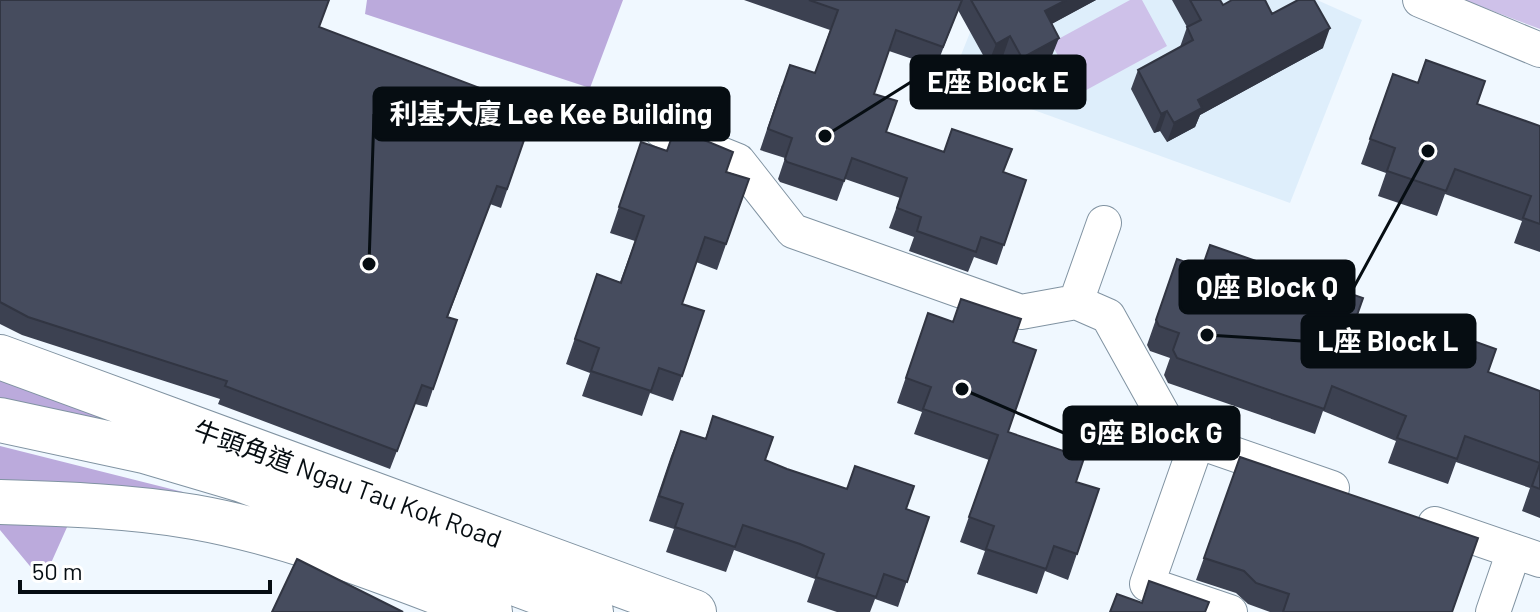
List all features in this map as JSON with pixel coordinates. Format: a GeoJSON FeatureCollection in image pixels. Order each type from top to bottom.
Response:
{"type":"FeatureCollection","features":[{"type":"Feature","properties":{"kind":"main road","name":"牛頭角道 Ngau Tau Kok Road"},"geometry":{"type":"LineString","coordinates":[[0,357],[694,612]]}},
{"type":"Feature","properties":{"kind":"main road"},"geometry":{"type":"LineString","coordinates":[[0,420],[198,466],[346,539]]}},
{"type":"Feature","properties":{"kind":"main road"},"geometry":{"type":"LineString","coordinates":[[0,439],[147,474],[286,528],[346,539]]}},
{"type":"Feature","properties":{"kind":"main road","name":"牛頭角道 Ngau Tau Kok Road"},"geometry":{"type":"LineString","coordinates":[[0,502],[92,506],[197,517],[346,539],[591,612]]}},
{"type":"Feature","properties":{"kind":"main road","name":"牛頭角道 Ngau Tau Kok Road"},"geometry":{"type":"LineString","coordinates":[[346,539],[490,612]]}},
{"type":"Feature","properties":{"kind":"street"},"geometry":{"type":"LineString","coordinates":[[1420,0],[1540,50]]}},
{"type":"Feature","properties":{"kind":"street"},"geometry":{"type":"LineString","coordinates":[[661,130],[738,161],[793,231],[1021,312],[1076,302],[1108,316],[1173,433],[1363,499]]}},
{"type":"Feature","properties":{"kind":"street"},"geometry":{"type":"LineString","coordinates":[[1076,302],[1104,223]]}},
{"type":"Feature","properties":{"kind":"street"},"geometry":{"type":"LineString","coordinates":[[1197,442],[1147,584],[1230,612]]}},
{"type":"Feature","properties":{"kind":"street"},"geometry":{"type":"LineString","coordinates":[[1409,515],[1527,556],[1493,612]]}},
{"type":"Feature","properties":{"kind":"shaded area"},"geometry":{"type":"Polygon","coordinates":[[[367,0],[623,0],[590,88],[365,14],[367,0]]]}},
{"type":"Feature","properties":{"kind":"shaded area"},"geometry":{"type":"Polygon","coordinates":[[[983,0],[1317,0],[1362,20],[1290,203],[951,80],[983,0]]]}},
{"type":"Feature","properties":{"kind":"shaded area"},"geometry":{"type":"Polygon","coordinates":[[[1130,0],[1142,0],[1167,46],[1079,94],[1051,43],[1130,0]]]}},
{"type":"Feature","properties":{"kind":"shaded area"},"geometry":{"type":"Polygon","coordinates":[[[1464,0],[1540,0],[1540,29],[1464,0]]]}},
{"type":"Feature","properties":{"kind":"shaded area"},"geometry":{"type":"Polygon","coordinates":[[[0,376],[321,493],[0,411],[0,376]]]}},
{"type":"Feature","properties":{"kind":"shaded area"},"geometry":{"type":"Polygon","coordinates":[[[0,446],[183,492],[173,522],[72,516],[47,572],[39,577],[0,530],[0,446]]]}},
{"type":"Feature","properties":{"kind":"building"},"geometry":{"type":"Polygon","coordinates":[[[0,0],[329,0],[319,27],[527,106],[522,118],[531,120],[507,189],[497,186],[447,317],[457,320],[433,389],[422,385],[397,451],[225,386],[227,381],[28,317],[0,302],[0,0]]]}},
{"type":"Feature","properties":{"kind":"building"},"geometry":{"type":"Polygon","coordinates":[[[809,0],[962,0],[943,47],[896,30],[874,94],[897,101],[886,132],[944,152],[952,129],[1012,149],[1003,172],[1026,180],[1004,245],[981,237],[976,252],[917,231],[921,217],[897,208],[907,178],[852,158],[844,181],[787,162],[785,159],[792,138],[768,129],[790,65],[815,73],[838,10],[809,0]]]}},
{"type":"Feature","properties":{"kind":"building"},"geometry":{"type":"Polygon","coordinates":[[[971,0],[1066,0],[1045,11],[1059,38],[1022,58],[1010,36],[996,44],[971,0]]]}},
{"type":"Feature","properties":{"kind":"building"},"geometry":{"type":"Polygon","coordinates":[[[1190,0],[1220,0],[1223,5],[1232,0],[1265,0],[1272,14],[1298,0],[1314,0],[1330,28],[1198,100],[1202,108],[1174,123],[1167,111],[1161,114],[1138,70],[1193,40],[1187,27],[1201,20],[1190,0]]]}},
{"type":"Feature","properties":{"kind":"building"},"geometry":{"type":"Polygon","coordinates":[[[1426,60],[1485,81],[1477,104],[1540,126],[1540,224],[1523,218],[1531,196],[1455,169],[1446,191],[1387,171],[1395,148],[1370,139],[1393,74],[1418,83],[1426,60]]]}},
{"type":"Feature","properties":{"kind":"building"},"geometry":{"type":"Polygon","coordinates":[[[675,128],[733,152],[726,172],[749,179],[726,244],[705,237],[682,304],[704,311],[682,376],[659,368],[651,391],[591,371],[599,348],[575,339],[597,274],[621,283],[644,216],[619,207],[641,142],[667,151],[675,128]]]}},
{"type":"Feature","properties":{"kind":"building"},"geometry":{"type":"Polygon","coordinates":[[[1210,245],[1363,298],[1355,321],[1429,351],[1437,328],[1496,349],[1488,372],[1540,391],[1540,463],[1465,436],[1457,459],[1397,438],[1406,416],[1332,386],[1324,409],[1177,358],[1173,350],[1179,333],[1159,326],[1156,320],[1177,259],[1202,268],[1210,245]]]}},
{"type":"Feature","properties":{"kind":"building"},"geometry":{"type":"Polygon","coordinates":[[[961,299],[1021,319],[1013,342],[1036,350],[1008,432],[1084,458],[1076,482],[1099,489],[1077,554],[1054,546],[1046,569],[986,549],[994,526],[969,517],[998,435],[923,409],[931,387],[906,378],[928,313],[953,322],[961,299]]]}},
{"type":"Feature","properties":{"kind":"building"},"geometry":{"type":"Polygon","coordinates":[[[713,416],[773,437],[765,460],[787,469],[847,489],[855,466],[914,486],[906,509],[929,517],[907,582],[884,574],[876,597],[816,577],[824,554],[800,544],[743,525],[735,547],[675,527],[683,504],[659,496],[681,431],[706,439],[713,416]]]}},
{"type":"Feature","properties":{"kind":"building"},"geometry":{"type":"Polygon","coordinates":[[[1240,457],[1478,538],[1452,612],[1283,612],[1289,594],[1256,583],[1244,571],[1204,558],[1240,457]]]}},
{"type":"Feature","properties":{"kind":"building"},"geometry":{"type":"Polygon","coordinates":[[[1540,463],[1540,489],[1532,486],[1540,463]]]}},
{"type":"Feature","properties":{"kind":"building"},"geometry":{"type":"Polygon","coordinates":[[[297,559],[403,612],[272,612],[297,559]]]}},
{"type":"Feature","properties":{"kind":"building"},"geometry":{"type":"Polygon","coordinates":[[[1149,581],[1209,602],[1205,612],[1110,612],[1117,594],[1142,603],[1149,581]]]}},
{"type":"Feature","properties":{"kind":"place","name":"E座 Block E"},"geometry":{"type":"Point","coordinates":[825,136]}},
{"type":"Feature","properties":{"kind":"place","name":"Q座 Block Q"},"geometry":{"type":"Point","coordinates":[1428,151]}},
{"type":"Feature","properties":{"kind":"place","name":"利基大廈 Lee Kee Building"},"geometry":{"type":"Point","coordinates":[369,264]}},
{"type":"Feature","properties":{"kind":"place","name":"L座 Block L"},"geometry":{"type":"Point","coordinates":[1207,335]}},
{"type":"Feature","properties":{"kind":"place","name":"G座 Block G"},"geometry":{"type":"Point","coordinates":[962,389]}}]}
